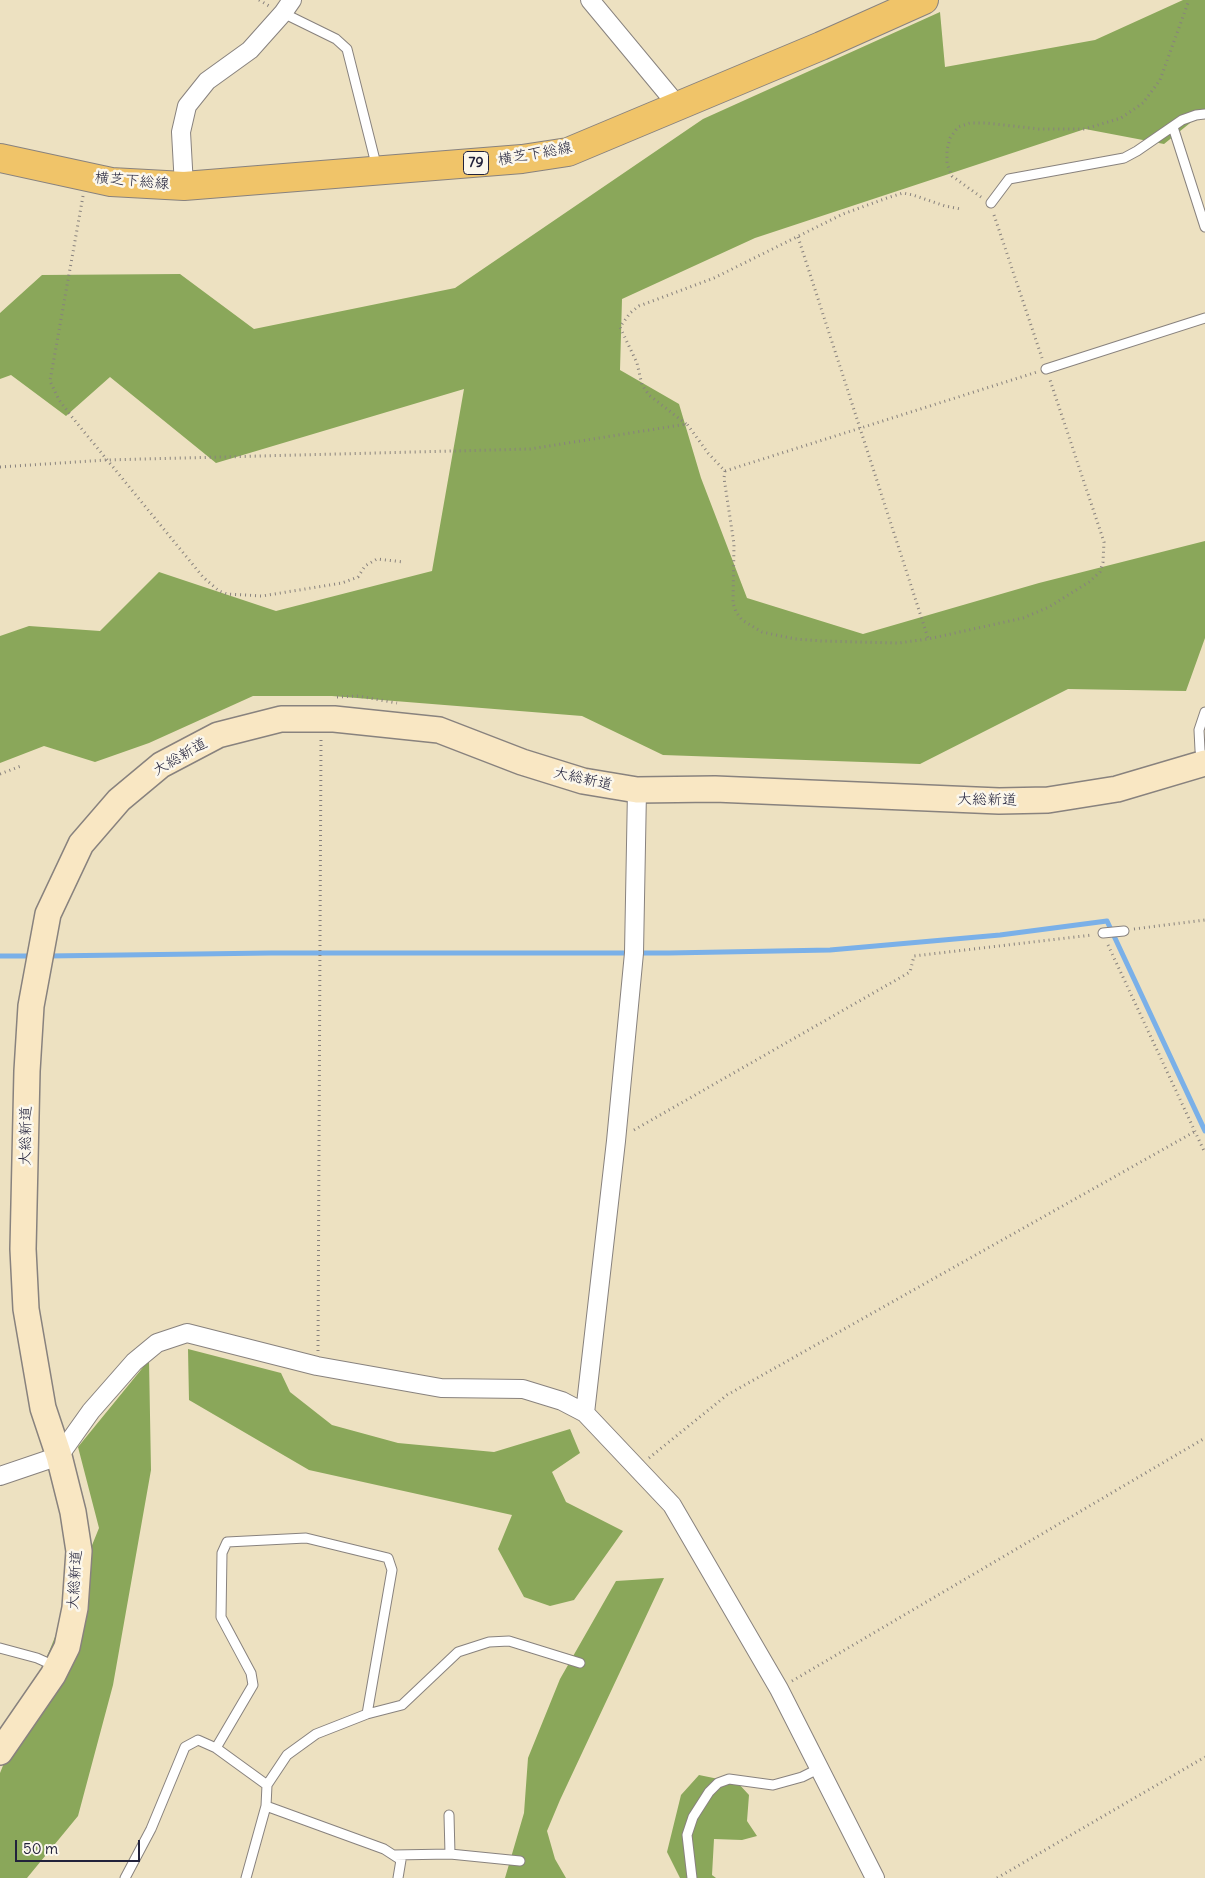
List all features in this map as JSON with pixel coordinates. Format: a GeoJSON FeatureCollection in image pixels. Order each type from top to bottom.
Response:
{"type":"FeatureCollection","features":[{"type":"Feature","properties":{"kind":"main road","name":"横芝下総線"},"geometry":{"type":"LineString","coordinates":[[0,158],[111,182],[184,186],[522,160],[568,152],[821,46],[924,0]]}},
{"type":"Feature","properties":{"kind":"street"},"geometry":{"type":"LineString","coordinates":[[590,0],[678,106]]}},
{"type":"Feature","properties":{"kind":"street"},"geometry":{"type":"LineString","coordinates":[[184,186],[181,132],[187,106],[207,81],[250,50],[287,7]]}},
{"type":"Feature","properties":{"kind":"street","name":"大総新道"},"geometry":{"type":"LineString","coordinates":[[0,1752],[57,1668],[67,1648],[73,1616],[79,1551],[73,1512],[59,1456],[43,1408],[26,1309],[23,1249],[27,1071],[31,1006],[48,914],[81,844],[119,800],[161,765],[218,735],[281,719],[321,719],[439,730],[522,762],[583,781],[637,790],[715,789],[999,801],[1048,800],[1117,789],[1204,763]]}},
{"type":"Feature","properties":{"kind":"street"},"geometry":{"type":"LineString","coordinates":[[585,1413],[616,1141],[634,953],[637,790]]}},
{"type":"Feature","properties":{"kind":"street"},"geometry":{"type":"LineString","coordinates":[[0,1476],[59,1456],[91,1411],[134,1362],[157,1343],[187,1334],[318,1366],[440,1388],[523,1389],[562,1401],[585,1413],[672,1505],[779,1689],[875,1878]]}},
{"type":"Feature","properties":{"kind":"lane"},"geometry":{"type":"LineString","coordinates":[[287,7],[336,39],[347,49],[378,171]]}},
{"type":"Feature","properties":{"kind":"lane"},"geometry":{"type":"LineString","coordinates":[[991,203],[1009,179],[1124,158],[1182,120],[1205,114]]}},
{"type":"Feature","properties":{"kind":"lane"},"geometry":{"type":"LineString","coordinates":[[1173,127],[1205,227]]}},
{"type":"Feature","properties":{"kind":"lane"},"geometry":{"type":"LineString","coordinates":[[1046,369],[1205,318]]}},
{"type":"Feature","properties":{"kind":"lane"},"geometry":{"type":"LineString","coordinates":[[1204,763],[1200,750],[1199,730],[1205,712]]}},
{"type":"Feature","properties":{"kind":"lane"},"geometry":{"type":"LineString","coordinates":[[1104,933],[1124,931]]}},
{"type":"Feature","properties":{"kind":"lane"},"geometry":{"type":"LineString","coordinates":[[216,1748],[253,1685],[251,1672],[221,1617],[222,1552],[227,1542],[306,1538],[388,1558],[392,1570],[367,1714]]}},
{"type":"Feature","properties":{"kind":"lane"},"geometry":{"type":"LineString","coordinates":[[246,1878],[266,1806],[267,1785],[287,1756],[316,1734],[367,1714],[402,1705],[458,1652],[489,1642],[509,1641],[580,1663]]}},
{"type":"Feature","properties":{"kind":"lane"},"geometry":{"type":"LineString","coordinates":[[0,1648],[37,1658],[57,1668]]}},
{"type":"Feature","properties":{"kind":"lane"},"geometry":{"type":"LineString","coordinates":[[125,1878],[151,1829],[185,1747],[198,1740],[216,1748],[267,1785]]}},
{"type":"Feature","properties":{"kind":"lane"},"geometry":{"type":"LineString","coordinates":[[692,1878],[687,1835],[693,1817],[709,1792],[718,1783],[729,1778],[773,1785],[802,1777],[820,1768]]}},
{"type":"Feature","properties":{"kind":"lane"},"geometry":{"type":"LineString","coordinates":[[266,1806],[384,1849],[401,1860],[398,1878]]}},
{"type":"Feature","properties":{"kind":"lane"},"geometry":{"type":"LineString","coordinates":[[449,1815],[450,1854]]}},
{"type":"Feature","properties":{"kind":"lane"},"geometry":{"type":"LineString","coordinates":[[394,1855],[450,1854],[520,1861]]}},
{"type":"Feature","properties":{"kind":"path"},"geometry":{"type":"LineString","coordinates":[[725,471],[724,478],[734,544],[733,604],[742,620],[762,632],[804,640],[898,643],[928,638],[1023,618],[1049,606],[1089,582],[1100,572],[1103,562],[1104,542],[991,203],[952,176],[947,164],[947,150],[950,138],[958,127],[970,123],[1039,129],[1085,129],[1121,118],[1143,103],[1160,80],[1188,0]]}},
{"type":"Feature","properties":{"kind":"path"},"geometry":{"type":"LineString","coordinates":[[86,177],[50,381],[64,406],[106,460],[203,577],[218,591],[227,594],[262,596],[342,584],[358,577],[365,566],[377,559],[404,562]]}},
{"type":"Feature","properties":{"kind":"path"},"geometry":{"type":"LineString","coordinates":[[725,471],[708,453],[687,424],[649,395],[642,385],[637,363],[620,327],[624,319],[639,306],[714,278],[843,214],[903,193],[961,209]]}},
{"type":"Feature","properties":{"kind":"path"},"geometry":{"type":"LineString","coordinates":[[798,237],[928,638]]}},
{"type":"Feature","properties":{"kind":"path"},"geometry":{"type":"LineString","coordinates":[[725,471],[1046,369]]}},
{"type":"Feature","properties":{"kind":"path"},"geometry":{"type":"LineString","coordinates":[[0,467],[106,460],[530,449],[687,424]]}},
{"type":"Feature","properties":{"kind":"path"},"geometry":{"type":"LineString","coordinates":[[318,1366],[321,719]]}},
{"type":"Feature","properties":{"kind":"path"},"geometry":{"type":"LineString","coordinates":[[0,774],[21,766]]}},
{"type":"Feature","properties":{"kind":"path"},"geometry":{"type":"LineString","coordinates":[[1124,931],[1205,920]]}},
{"type":"Feature","properties":{"kind":"path"},"geometry":{"type":"LineString","coordinates":[[616,1141],[910,972],[914,956],[1104,933],[1194,1132],[1205,1152]]}},
{"type":"Feature","properties":{"kind":"path"},"geometry":{"type":"LineString","coordinates":[[636,1468],[727,1395],[1194,1132]]}},
{"type":"Feature","properties":{"kind":"path"},"geometry":{"type":"LineString","coordinates":[[779,1689],[1205,1438]]}},
{"type":"Feature","properties":{"kind":"path"},"geometry":{"type":"LineString","coordinates":[[997,1878],[1205,1757]]}},
{"type":"Feature","properties":{"kind":"green space"},"geometry":{"type":"Polygon","coordinates":[[[1183,0],[1205,0],[1205,111],[1164,144],[1085,129],[755,238],[622,299],[620,370],[679,404],[701,478],[747,598],[863,634],[1039,583],[1205,541],[1205,638],[1186,691],[1068,689],[920,764],[663,755],[582,716],[332,696],[253,696],[149,743],[95,762],[44,746],[0,763],[0,636],[29,626],[100,631],[159,572],[276,611],[432,571],[464,389],[216,463],[110,377],[66,416],[11,375],[0,379],[0,313],[42,275],[180,274],[254,329],[455,288],[703,119],[940,12],[945,67],[1095,40],[1183,0]]]}},
{"type":"Feature","properties":{"kind":"green space"},"geometry":{"type":"Polygon","coordinates":[[[188,1349],[281,1373],[290,1392],[332,1425],[398,1443],[494,1452],[570,1429],[580,1453],[552,1472],[566,1502],[623,1531],[574,1600],[550,1606],[524,1597],[498,1549],[512,1515],[309,1470],[189,1400],[188,1349]]]}},
{"type":"Feature","properties":{"kind":"green space"},"geometry":{"type":"Polygon","coordinates":[[[149,1360],[151,1470],[113,1685],[78,1816],[27,1878],[0,1878],[0,1773],[99,1528],[78,1447],[149,1360]]]}},
{"type":"Feature","properties":{"kind":"green space"},"geometry":{"type":"Polygon","coordinates":[[[664,1578],[547,1831],[555,1859],[566,1878],[505,1878],[524,1813],[528,1758],[560,1679],[616,1581],[664,1578]]]}},
{"type":"Feature","properties":{"kind":"green space"},"geometry":{"type":"Polygon","coordinates":[[[699,1775],[738,1783],[749,1795],[747,1821],[757,1836],[742,1840],[714,1839],[712,1875],[716,1878],[680,1878],[667,1852],[681,1795],[699,1775]]]}},
{"type":"Feature","properties":{"kind":"waterway"},"geometry":{"type":"LineString","coordinates":[[48,956],[271,953],[669,953],[830,950],[1000,935],[1107,921],[1205,1131]]}},
{"type":"Feature","properties":{"kind":"waterway"},"geometry":{"type":"LineString","coordinates":[[0,956],[34,956]]}}]}
